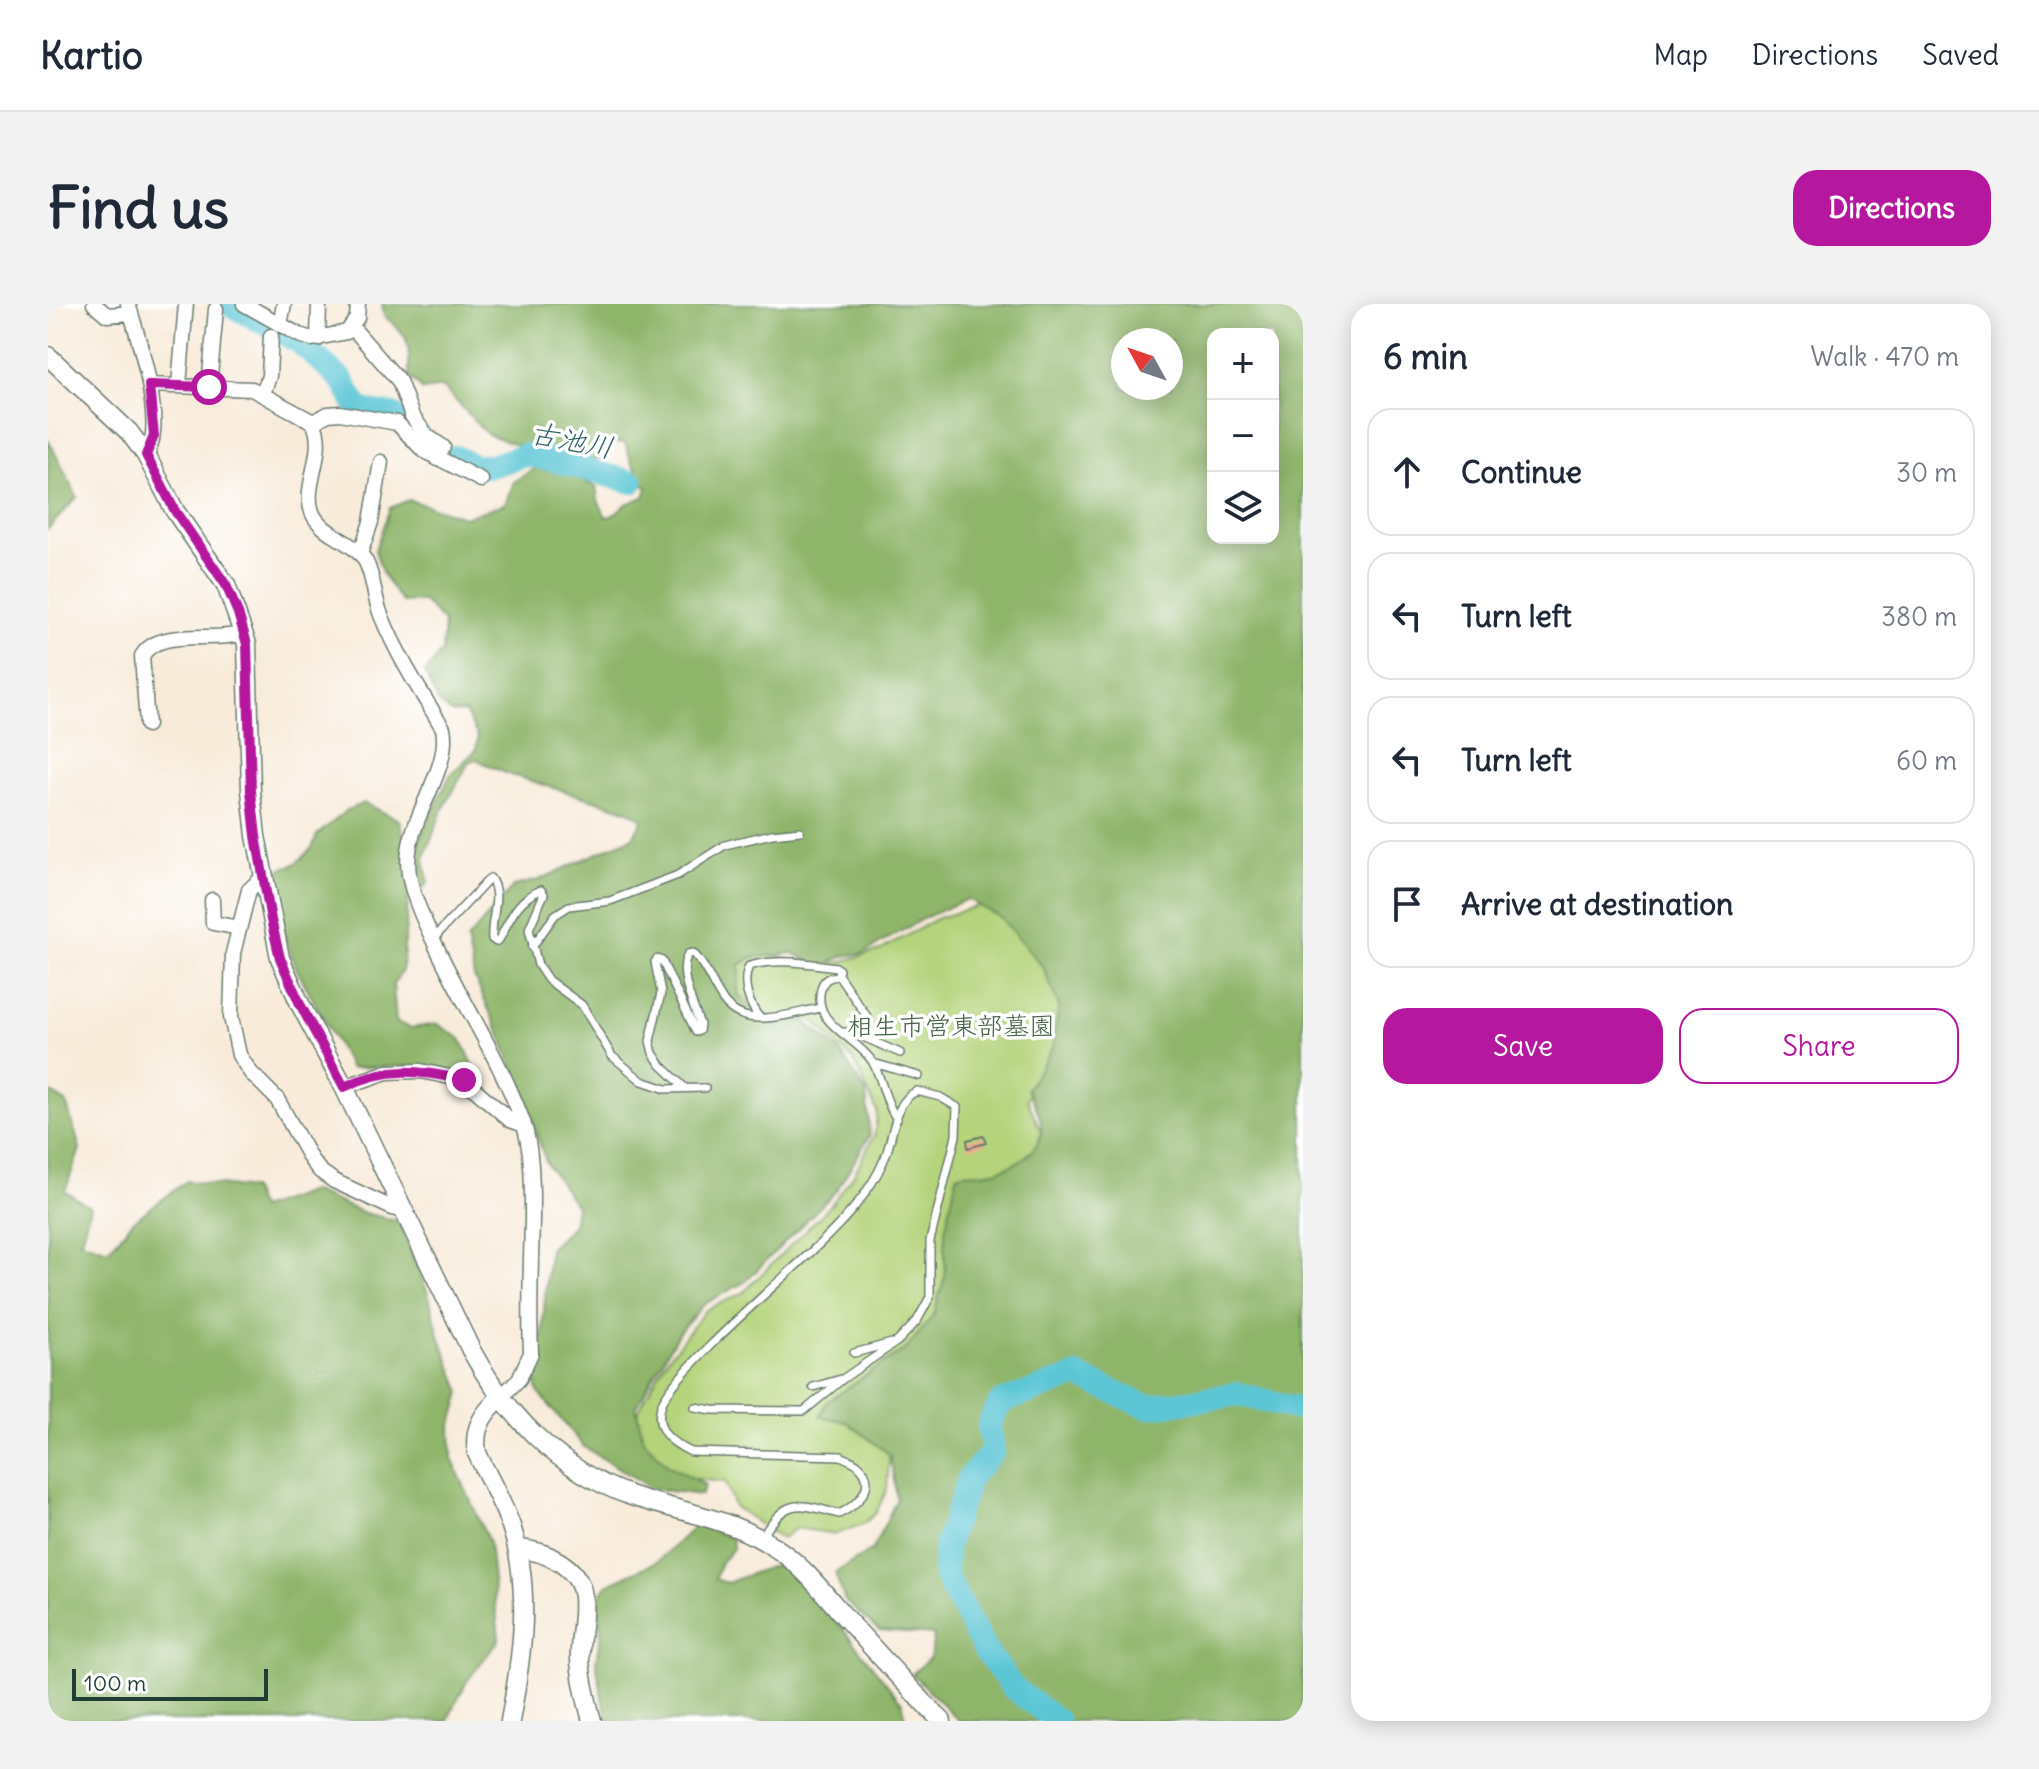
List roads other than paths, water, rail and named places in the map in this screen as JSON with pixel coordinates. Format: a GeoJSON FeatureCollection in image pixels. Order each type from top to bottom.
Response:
{"type":"FeatureCollection","features":[{"type":"Feature","properties":{"kind":"street"},"geometry":{"type":"LineString","coordinates":[[94,304],[107,315],[130,308],[146,361],[149,385],[154,436],[146,455]]}},
{"type":"Feature","properties":{"kind":"street"},"geometry":{"type":"LineString","coordinates":[[179,385],[186,304]]}},
{"type":"Feature","properties":{"kind":"street"},"geometry":{"type":"LineString","coordinates":[[263,394],[284,304]]}},
{"type":"Feature","properties":{"kind":"street"},"geometry":{"type":"LineString","coordinates":[[318,339],[319,304]]}},
{"type":"Feature","properties":{"kind":"street"},"geometry":{"type":"LineString","coordinates":[[252,306],[276,331],[318,339],[347,332],[357,318],[358,304]]}},
{"type":"Feature","properties":{"kind":"street"},"geometry":{"type":"LineString","coordinates":[[209,387],[216,309]]}},
{"type":"Feature","properties":{"kind":"street"},"geometry":{"type":"LineString","coordinates":[[352,327],[399,381],[412,416],[427,436],[443,447],[437,459]]}},
{"type":"Feature","properties":{"kind":"street"},"geometry":{"type":"LineString","coordinates":[[48,356],[103,405],[146,455],[175,511],[226,585],[244,633],[249,682],[251,791],[263,877],[280,958],[471,1350],[501,1397],[529,1430],[559,1456],[598,1481],[628,1494],[723,1521],[761,1538],[803,1570],[912,1692],[942,1721]]}},
{"type":"Feature","properties":{"kind":"street"},"geometry":{"type":"LineString","coordinates":[[149,385],[252,389],[313,422],[319,437],[311,501],[313,514],[360,554],[366,563],[377,605],[393,646],[443,728],[445,740],[441,760],[410,842],[409,872],[418,906],[433,940],[524,1125],[530,1158],[531,1353],[519,1379],[479,1422],[475,1442],[477,1453],[510,1525],[524,1581],[524,1613],[510,1721]]}},
{"type":"Feature","properties":{"kind":"street"},"geometry":{"type":"LineString","coordinates":[[313,422],[328,414],[340,413],[397,423],[423,450],[481,480]]}},
{"type":"Feature","properties":{"kind":"street"},"geometry":{"type":"LineString","coordinates":[[360,554],[371,522],[381,462]]}},
{"type":"Feature","properties":{"kind":"street"},"geometry":{"type":"LineString","coordinates":[[147,725],[142,656],[153,643],[244,633]]}},
{"type":"Feature","properties":{"kind":"street"},"geometry":{"type":"LineString","coordinates":[[263,877],[249,890],[233,953],[231,1017],[239,1055],[251,1073],[277,1099],[320,1171],[334,1181],[392,1208],[404,1210]]}},
{"type":"Feature","properties":{"kind":"street"},"geometry":{"type":"LineString","coordinates":[[212,900],[213,923],[239,928]]}},
{"type":"Feature","properties":{"kind":"street"},"geometry":{"type":"LineString","coordinates":[[344,1087],[387,1072],[421,1071],[464,1080],[510,1120],[524,1125]]}},
{"type":"Feature","properties":{"kind":"street"},"geometry":{"type":"LineString","coordinates":[[517,1549],[533,1549],[558,1560],[581,1587],[581,1670],[592,1721]]}},
{"type":"Feature","properties":{"kind":"lane"},"geometry":{"type":"LineString","coordinates":[[532,947],[555,915],[569,906],[610,901],[678,875],[725,845],[800,831]]}},
{"type":"Feature","properties":{"kind":"lane"},"geometry":{"type":"LineString","coordinates":[[433,940],[490,878],[496,892],[491,929],[492,939],[496,942],[519,904],[541,890],[544,894],[529,929],[538,965],[548,980],[582,1005],[612,1056],[642,1081],[666,1089],[705,1088]]}},
{"type":"Feature","properties":{"kind":"lane"},"geometry":{"type":"LineString","coordinates":[[685,1088],[661,1065],[650,1041],[661,993],[657,959],[662,961],[696,1032],[700,1025],[684,960],[693,953],[725,1003],[742,1016],[760,1018],[821,1008]]}},
{"type":"Feature","properties":{"kind":"lane"},"geometry":{"type":"LineString","coordinates":[[760,1018],[751,1008],[746,973],[749,966],[804,962],[836,967],[839,970],[837,976]]}},
{"type":"Feature","properties":{"kind":"lane"},"geometry":{"type":"LineString","coordinates":[[837,976],[828,978],[821,985],[822,1015],[873,1063],[897,1119]]}},
{"type":"Feature","properties":{"kind":"lane"},"geometry":{"type":"LineString","coordinates":[[837,976],[868,1018]]}},
{"type":"Feature","properties":{"kind":"lane"},"geometry":{"type":"LineString","coordinates":[[842,1032],[856,1034],[900,1053]]}},
{"type":"Feature","properties":{"kind":"lane"},"geometry":{"type":"LineString","coordinates":[[873,1063],[919,1076]]}},
{"type":"Feature","properties":{"kind":"lane"},"geometry":{"type":"LineString","coordinates":[[695,1407],[804,1411],[844,1378],[898,1341],[917,1321],[930,1297],[930,1241],[956,1136],[957,1107],[940,1097],[917,1091],[908,1095],[885,1158],[858,1204],[688,1369],[661,1406],[660,1423],[672,1443],[691,1452],[841,1456],[859,1465],[865,1476],[865,1493],[855,1506],[839,1514],[808,1506],[789,1506],[774,1517],[761,1538]]}},
{"type":"Feature","properties":{"kind":"lane"},"geometry":{"type":"LineString","coordinates":[[854,1353],[898,1341]]}},
{"type":"Feature","properties":{"kind":"lane"},"geometry":{"type":"LineString","coordinates":[[682,1362],[688,1369]]}},
{"type":"Feature","properties":{"kind":"lane"},"geometry":{"type":"LineString","coordinates":[[813,1387],[844,1378]]}},
{"type":"Feature","properties":{"kind":"waterway","name":"古池川"},"geometry":{"type":"LineString","coordinates":[[229,304],[299,342],[342,380],[358,408],[393,415],[419,437]]}},
{"type":"Feature","properties":{"kind":"waterway","name":"古池川"},"geometry":{"type":"LineString","coordinates":[[455,457],[475,466],[491,466],[525,455],[632,482]]}},
{"type":"Feature","properties":{"kind":"waterway"},"geometry":{"type":"LineString","coordinates":[[1057,1721],[1013,1688],[984,1649],[945,1575],[946,1545],[969,1478],[993,1451],[989,1424],[1001,1402],[1077,1376],[1148,1407],[1238,1394],[1303,1410]]}},
{"type":"Feature","properties":{"kind":"park label","name":"相生市営東部墓園"},"geometry":{"type":"Point","coordinates":[951,1026]}}]}
